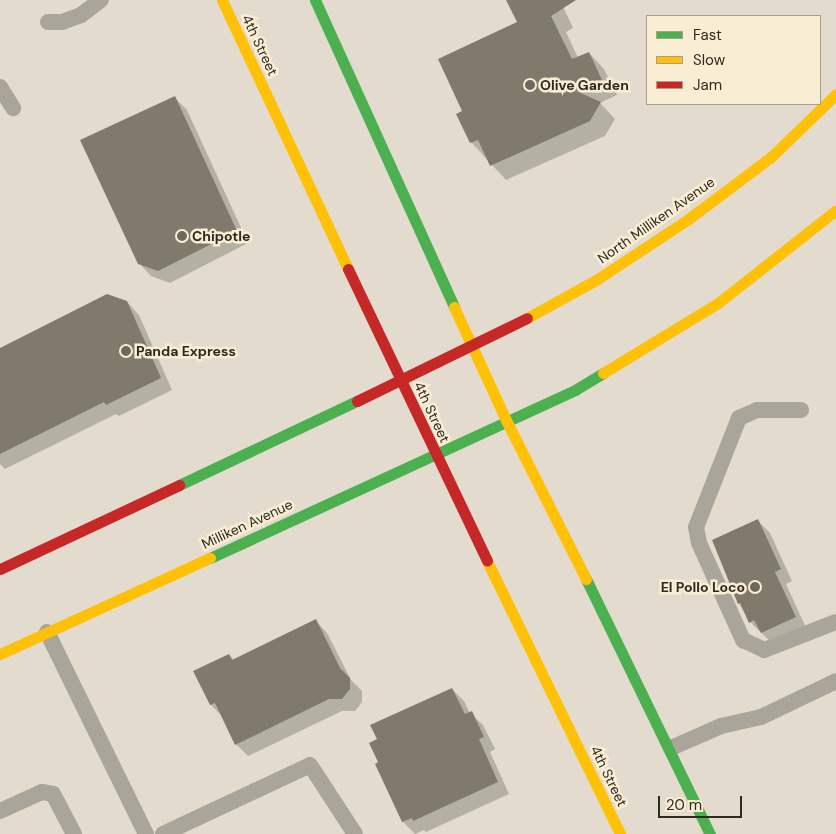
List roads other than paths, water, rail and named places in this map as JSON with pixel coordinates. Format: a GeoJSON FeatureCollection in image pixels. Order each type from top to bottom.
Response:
{"type":"FeatureCollection","features":[{"type":"Feature","properties":{"kind":"main road","name":"4th Street"},"geometry":{"type":"LineString","coordinates":[[222,0],[435,454],[620,834]]}},
{"type":"Feature","properties":{"kind":"main road"},"geometry":{"type":"LineString","coordinates":[[315,0],[475,346],[506,420],[670,748],[710,834]]}},
{"type":"Feature","properties":{"kind":"main road","name":"North Milliken Avenue"},"geometry":{"type":"LineString","coordinates":[[475,346],[596,280],[687,220],[771,157],[836,94]]}},
{"type":"Feature","properties":{"kind":"main road"},"geometry":{"type":"LineString","coordinates":[[506,420],[575,390],[718,303],[836,210]]}},
{"type":"Feature","properties":{"kind":"main road"},"geometry":{"type":"LineString","coordinates":[[0,569],[475,346]]}},
{"type":"Feature","properties":{"kind":"main road","name":"Milliken Avenue"},"geometry":{"type":"LineString","coordinates":[[0,654],[506,420]]}},
{"type":"Feature","properties":{"kind":"lane"},"geometry":{"type":"LineString","coordinates":[[48,22],[62,22],[80,15],[101,0]]}},
{"type":"Feature","properties":{"kind":"lane"},"geometry":{"type":"LineString","coordinates":[[0,87],[13,108]]}},
{"type":"Feature","properties":{"kind":"lane"},"geometry":{"type":"LineString","coordinates":[[801,410],[757,410],[739,418],[696,527],[699,542],[743,640],[764,650],[836,622]]}},
{"type":"Feature","properties":{"kind":"lane"},"geometry":{"type":"LineString","coordinates":[[47,632],[146,834]]}},
{"type":"Feature","properties":{"kind":"lane"},"geometry":{"type":"LineString","coordinates":[[670,748],[721,726],[761,717],[836,681]]}},
{"type":"Feature","properties":{"kind":"lane"},"geometry":{"type":"LineString","coordinates":[[163,834],[310,765],[355,834]]}},
{"type":"Feature","properties":{"kind":"lane"},"geometry":{"type":"LineString","coordinates":[[0,811],[42,792],[53,794],[74,834]]}},
{"type":"Feature","properties":{"kind":"place","name":"Olive Garden"},"geometry":{"type":"Point","coordinates":[530,85]}},
{"type":"Feature","properties":{"kind":"place","name":"Chipotle"},"geometry":{"type":"Point","coordinates":[182,236]}},
{"type":"Feature","properties":{"kind":"place","name":"Panda Express"},"geometry":{"type":"Point","coordinates":[126,351]}},
{"type":"Feature","properties":{"kind":"place","name":"El Pollo Loco"},"geometry":{"type":"Point","coordinates":[755,587]}}]}
